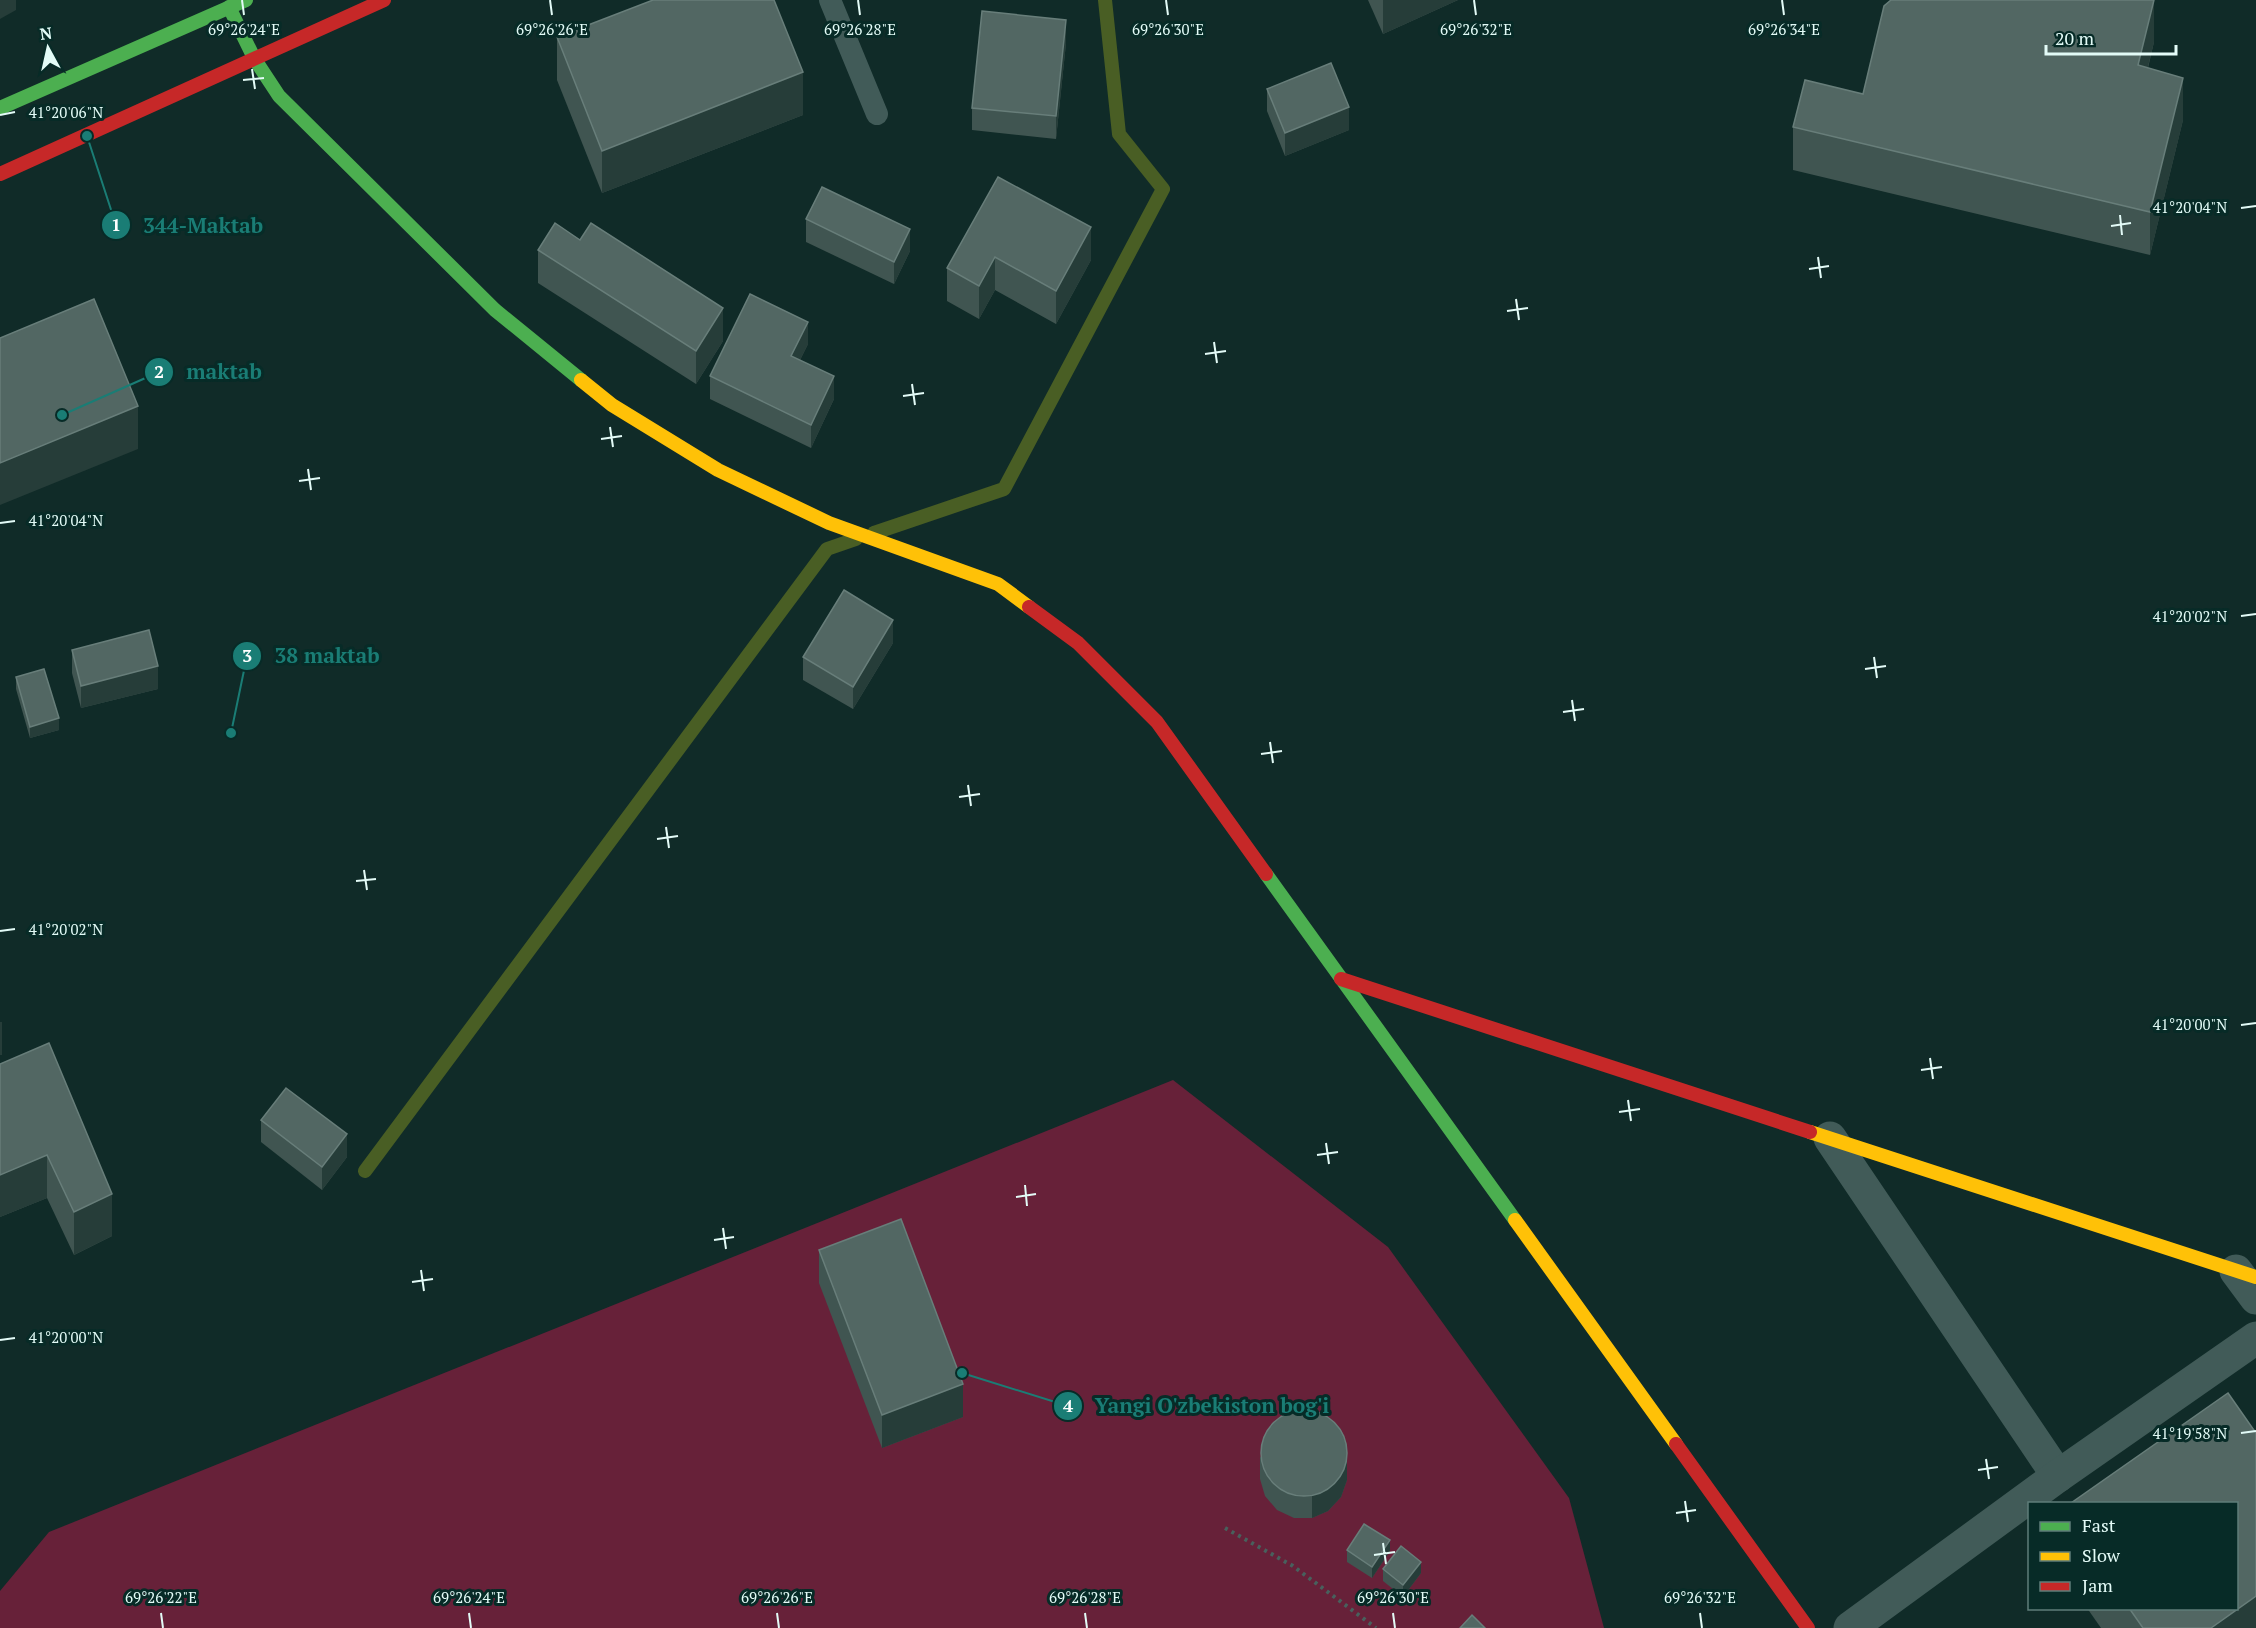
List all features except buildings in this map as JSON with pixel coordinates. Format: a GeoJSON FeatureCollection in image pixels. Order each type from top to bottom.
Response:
{"type":"FeatureCollection","features":[{"type":"Feature","properties":{"kind":"street"},"geometry":{"type":"LineString","coordinates":[[0,108],[246,0]]}},
{"type":"Feature","properties":{"kind":"street"},"geometry":{"type":"LineString","coordinates":[[0,174],[384,0]]}},
{"type":"Feature","properties":{"kind":"street"},"geometry":{"type":"LineString","coordinates":[[229,7],[254,57],[279,96],[495,310],[612,405],[718,470],[829,523],[998,584],[1078,643],[1157,722],[1803,1626]]}},
{"type":"Feature","properties":{"kind":"street"},"geometry":{"type":"LineString","coordinates":[[1341,979],[2246,1274],[2256,1298]]}},
{"type":"Feature","properties":{"kind":"street"},"geometry":{"type":"LineString","coordinates":[[1830,1138],[2058,1476]]}},
{"type":"Feature","properties":{"kind":"street"},"geometry":{"type":"LineString","coordinates":[[1850,1628],[2058,1476],[2256,1338]]}},
{"type":"Feature","properties":{"kind":"lane"},"geometry":{"type":"LineString","coordinates":[[830,0],[877,114]]}},
{"type":"Feature","properties":{"kind":"path"},"geometry":{"type":"LineString","coordinates":[[1224,1528],[1293,1566],[1376,1628]]}},
{"type":"Feature","properties":{"kind":"shaded area"},"geometry":{"type":"Polygon","coordinates":[[[1173,1080],[1388,1247],[1569,1498],[1604,1628],[0,1628],[0,1591],[49,1532],[1173,1080]]]}},
{"type":"Feature","properties":{"kind":"waterway"},"geometry":{"type":"LineString","coordinates":[[874,533],[1004,489],[1163,189],[1119,134],[1105,0]]}},
{"type":"Feature","properties":{"kind":"waterway"},"geometry":{"type":"LineString","coordinates":[[365,1171],[827,549],[856,539]]}},
{"type":"Feature","properties":{"kind":"traffic: fast"},"geometry":{"type":"LineString","coordinates":[[0,108],[246,0]]}},
{"type":"Feature","properties":{"kind":"traffic: fast"},"geometry":{"type":"LineString","coordinates":[[229,7],[254,58],[279,96],[495,310],[581,380]]}},
{"type":"Feature","properties":{"kind":"traffic: fast"},"geometry":{"type":"LineString","coordinates":[[1266,874],[1515,1220]]}},
{"type":"Feature","properties":{"kind":"traffic: slow"},"geometry":{"type":"LineString","coordinates":[[581,380],[612,405],[718,470],[829,523],[998,584],[1029,607]]}},
{"type":"Feature","properties":{"kind":"traffic: slow"},"geometry":{"type":"LineString","coordinates":[[1810,1132],[2256,1277]]}},
{"type":"Feature","properties":{"kind":"traffic: slow"},"geometry":{"type":"LineString","coordinates":[[1515,1220],[1676,1444]]}},
{"type":"Feature","properties":{"kind":"traffic: jam"},"geometry":{"type":"LineString","coordinates":[[0,174],[384,0]]}},
{"type":"Feature","properties":{"kind":"traffic: jam"},"geometry":{"type":"LineString","coordinates":[[1029,607],[1078,643],[1157,722],[1266,874]]}},
{"type":"Feature","properties":{"kind":"traffic: jam"},"geometry":{"type":"LineString","coordinates":[[1341,979],[1810,1132]]}},
{"type":"Feature","properties":{"kind":"traffic: jam"},"geometry":{"type":"LineString","coordinates":[[1676,1444],[1808,1628]]}},
{"type":"Feature","properties":{"kind":"place","name":"344-Maktab"},"geometry":{"type":"Point","coordinates":[87,136]}},
{"type":"Feature","properties":{"kind":"place","name":"maktab"},"geometry":{"type":"Point","coordinates":[62,415]}},
{"type":"Feature","properties":{"kind":"place","name":"38 maktab"},"geometry":{"type":"Point","coordinates":[231,733]}},
{"type":"Feature","properties":{"kind":"place","name":"Yangi O'zbekiston bog'i"},"geometry":{"type":"Point","coordinates":[962,1373]}}]}
